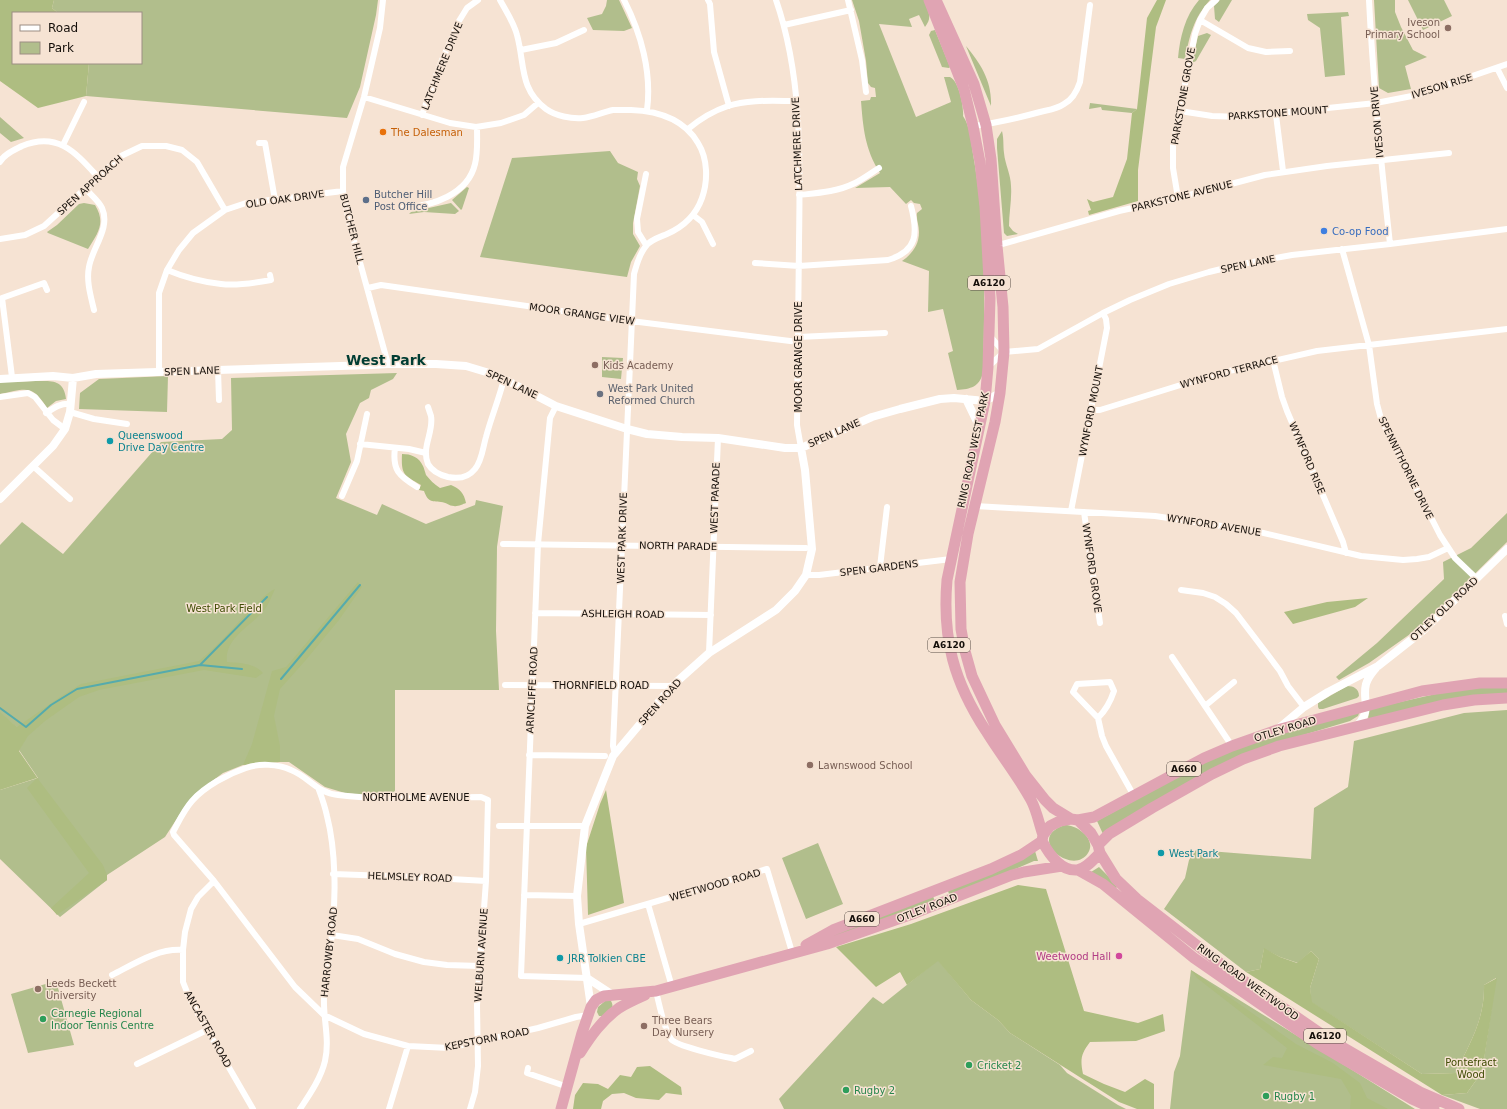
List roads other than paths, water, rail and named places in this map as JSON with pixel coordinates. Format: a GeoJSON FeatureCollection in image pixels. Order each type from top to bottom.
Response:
{"type":"FeatureCollection","features":[{"type":"Feature","properties":{"kind":"highway","name":"RING ROAD WEST PARK"},"geometry":{"type":"LineString","coordinates":[[929,0],[964,90],[973,126],[1003,307],[1004,352],[1000,394],[996,417],[968,534],[960,582],[959,604],[962,636],[972,676],[995,725],[1026,776],[1053,808],[1075,820]]}},
{"type":"Feature","properties":{"kind":"highway","name":"RING ROAD WEST PARK"},"geometry":{"type":"LineString","coordinates":[[936,0],[974,84],[986,125],[991,159],[992,247],[988,368],[985,401],[947,580],[945,606],[951,655],[971,705],[985,730],[1031,800],[1042,838]]}},
{"type":"Feature","properties":{"kind":"highway","name":"OTLEY ROAD"},"geometry":{"type":"LineString","coordinates":[[1075,820],[1094,817],[1204,758],[1232,746],[1366,700],[1451,686],[1480,683],[1507,683]]}},
{"type":"Feature","properties":{"kind":"highway","name":"OTLEY ROAD"},"geometry":{"type":"LineString","coordinates":[[1099,849],[1109,834],[1212,774],[1242,759],[1279,746],[1444,705],[1474,700],[1507,698]]}},
{"type":"Feature","properties":{"kind":"highway"},"geometry":{"type":"LineString","coordinates":[[1042,838],[1050,826],[1060,821],[1075,820]]}},
{"type":"Feature","properties":{"kind":"highway","name":"A6120"},"geometry":{"type":"LineString","coordinates":[[1075,820],[1092,833],[1099,849]]}},
{"type":"Feature","properties":{"kind":"highway","name":"OTLEY ROAD"},"geometry":{"type":"LineString","coordinates":[[792,952],[833,930],[934,892],[1007,862],[1021,855],[1042,838]]}},
{"type":"Feature","properties":{"kind":"highway","name":"A6120"},"geometry":{"type":"LineString","coordinates":[[1042,838],[1052,857],[1062,866],[1078,870]]}},
{"type":"Feature","properties":{"kind":"highway"},"geometry":{"type":"LineString","coordinates":[[1078,870],[1090,863],[1099,849]]}},
{"type":"Feature","properties":{"kind":"highway","name":"RING ROAD WEETWOOD"},"geometry":{"type":"LineString","coordinates":[[1099,849],[1116,878],[1138,899],[1234,974],[1330,1040],[1420,1092],[1460,1109]]}},
{"type":"Feature","properties":{"kind":"highway","name":"OTLEY ROAD"},"geometry":{"type":"LineString","coordinates":[[575,1062],[596,1029],[603,1022],[619,1008],[654,992],[792,952],[827,944],[915,913],[1012,875],[1062,866]]}},
{"type":"Feature","properties":{"kind":"highway","name":"RING ROAD WEETWOOD"},"geometry":{"type":"LineString","coordinates":[[1078,870],[1103,884],[1194,958],[1318,1044],[1412,1099],[1434,1109]]}},
{"type":"Feature","properties":{"kind":"highway","name":"OTLEY ROAD"},"geometry":{"type":"LineString","coordinates":[[561,1109],[590,1011],[596,1000],[604,996],[654,992]]}},
{"type":"Feature","properties":{"kind":"highway"},"geometry":{"type":"LineString","coordinates":[[613,995],[619,1008]]}},
{"type":"Feature","properties":{"kind":"highway"},"geometry":{"type":"LineString","coordinates":[[590,1011],[603,1022]]}},
{"type":"Feature","properties":{"kind":"street","name":"BUTCHER HILL"},"geometry":{"type":"LineString","coordinates":[[384,0],[380,28],[364,97],[343,167],[343,191],[348,219],[388,364]]}},
{"type":"Feature","properties":{"kind":"street"},"geometry":{"type":"LineString","coordinates":[[500,0],[517,34],[525,81],[530,94],[538,103],[551,112],[567,117],[584,118],[614,110],[647,110],[667,115],[688,129],[696,138],[703,150],[707,170],[706,185],[701,200],[693,215],[677,229],[646,245],[638,232],[638,219],[646,174]]}},
{"type":"Feature","properties":{"kind":"street"},"geometry":{"type":"LineString","coordinates":[[624,0],[639,36],[646,64],[649,97],[647,110]]}},
{"type":"Feature","properties":{"kind":"street"},"geometry":{"type":"LineString","coordinates":[[708,0],[710,4],[714,52],[729,106]]}},
{"type":"Feature","properties":{"kind":"street","name":"LATCHMERE DRIVE"},"geometry":{"type":"LineString","coordinates":[[776,0],[790,51],[799,131],[798,266]]}},
{"type":"Feature","properties":{"kind":"street"},"geometry":{"type":"LineString","coordinates":[[848,0],[862,60],[866,92]]}},
{"type":"Feature","properties":{"kind":"street","name":"PARKSTONE GROVE"},"geometry":{"type":"LineString","coordinates":[[1178,198],[1173,144],[1194,34],[1207,8],[1216,0]]}},
{"type":"Feature","properties":{"kind":"street","name":"IVESON DRIVE"},"geometry":{"type":"LineString","coordinates":[[1369,0],[1380,161],[1390,244]]}},
{"type":"Feature","properties":{"kind":"street","name":"LATCHMERE DRIVE"},"geometry":{"type":"LineString","coordinates":[[422,115],[439,67],[459,20],[467,8],[475,1]]}},
{"type":"Feature","properties":{"kind":"street"},"geometry":{"type":"LineString","coordinates":[[973,126],[986,125],[1049,110],[1063,105],[1074,95],[1080,82],[1090,5]]}},
{"type":"Feature","properties":{"kind":"street"},"geometry":{"type":"LineString","coordinates":[[784,25],[851,10]]}},
{"type":"Feature","properties":{"kind":"street"},"geometry":{"type":"LineString","coordinates":[[1200,20],[1248,48],[1266,52],[1290,51]]}},
{"type":"Feature","properties":{"kind":"street"},"geometry":{"type":"LineString","coordinates":[[520,50],[556,43],[584,30]]}},
{"type":"Feature","properties":{"kind":"street","name":"IVESON RISE"},"geometry":{"type":"LineString","coordinates":[[1376,103],[1417,95],[1507,64]]}},
{"type":"Feature","properties":{"kind":"street"},"geometry":{"type":"LineString","coordinates":[[1497,68],[1507,88]]}},
{"type":"Feature","properties":{"kind":"street"},"geometry":{"type":"LineString","coordinates":[[364,97],[450,123],[477,127],[501,123],[524,115],[538,103]]}},
{"type":"Feature","properties":{"kind":"street"},"geometry":{"type":"LineString","coordinates":[[688,129],[704,116],[729,106],[757,102],[796,101]]}},
{"type":"Feature","properties":{"kind":"street"},"geometry":{"type":"LineString","coordinates":[[63,145],[84,102]]}},
{"type":"Feature","properties":{"kind":"street","name":"PARKSTONE MOUNT"},"geometry":{"type":"LineString","coordinates":[[1180,111],[1227,118],[1276,115],[1376,103]]}},
{"type":"Feature","properties":{"kind":"street"},"geometry":{"type":"LineString","coordinates":[[1276,115],[1283,171]]}},
{"type":"Feature","properties":{"kind":"street"},"geometry":{"type":"LineString","coordinates":[[404,208],[438,201],[456,192],[464,184],[475,166],[477,127]]}},
{"type":"Feature","properties":{"kind":"street"},"geometry":{"type":"LineString","coordinates":[[0,162],[14,150],[31,142],[47,141],[63,145],[77,154],[98,177]]}},
{"type":"Feature","properties":{"kind":"street"},"geometry":{"type":"LineString","coordinates":[[273,143],[262,143],[275,200]]}},
{"type":"Feature","properties":{"kind":"street","name":"SPEN APPROACH"},"geometry":{"type":"LineString","coordinates":[[0,239],[25,235],[44,226],[121,156],[142,146],[171,147],[182,150],[197,162],[225,210]]}},
{"type":"Feature","properties":{"kind":"street","name":"PARKSTONE AVENUE"},"geometry":{"type":"LineString","coordinates":[[992,247],[1119,211],[1178,198],[1283,171],[1449,154]]}},
{"type":"Feature","properties":{"kind":"street"},"geometry":{"type":"LineString","coordinates":[[799,195],[841,189],[855,183],[879,168]]}},
{"type":"Feature","properties":{"kind":"street"},"geometry":{"type":"LineString","coordinates":[[86,189],[101,207],[105,223],[88,268],[89,287],[94,310]]}},
{"type":"Feature","properties":{"kind":"street","name":"OLD OAK DRIVE"},"geometry":{"type":"LineString","coordinates":[[158,372],[159,293],[167,270],[179,250],[192,233],[225,210],[246,203],[343,191]]}},
{"type":"Feature","properties":{"kind":"street"},"geometry":{"type":"LineString","coordinates":[[755,263],[798,266],[888,260],[899,257],[907,251],[913,242],[916,233],[911,206]]}},
{"type":"Feature","properties":{"kind":"street"},"geometry":{"type":"LineString","coordinates":[[693,215],[702,222],[714,244]]}},
{"type":"Feature","properties":{"kind":"street","name":"SPEN LANE"},"geometry":{"type":"LineString","coordinates":[[1004,352],[1034,350],[1043,347],[1103,313],[1169,284],[1209,272],[1285,256],[1507,229]]}},
{"type":"Feature","properties":{"kind":"street","name":"WEST PARK DRIVE"},"geometry":{"type":"LineString","coordinates":[[615,754],[616,686],[631,321],[634,274],[639,258],[646,245]]}},
{"type":"Feature","properties":{"kind":"street","name":"SPENNITHORNE DRIVE"},"geometry":{"type":"LineString","coordinates":[[1342,249],[1370,345],[1379,412],[1448,548],[1454,558],[1477,579]]}},
{"type":"Feature","properties":{"kind":"street","name":"MOOR GRANGE DRIVE"},"geometry":{"type":"LineString","coordinates":[[798,266],[797,425],[801,448]]}},
{"type":"Feature","properties":{"kind":"street"},"geometry":{"type":"LineString","coordinates":[[167,270],[186,277],[222,284],[248,284],[271,280],[270,275]]}},
{"type":"Feature","properties":{"kind":"street"},"geometry":{"type":"LineString","coordinates":[[12,377],[2,298],[44,283],[47,290]]}},
{"type":"Feature","properties":{"kind":"street","name":"MOOR GRANGE VIEW"},"geometry":{"type":"LineString","coordinates":[[368,288],[381,285],[631,321],[798,339],[884,333]]}},
{"type":"Feature","properties":{"kind":"street","name":"WYNFORD MOUNT"},"geometry":{"type":"LineString","coordinates":[[1071,511],[1107,328],[1106,318],[1103,313]]}},
{"type":"Feature","properties":{"kind":"street","name":"WYNFORD TERRACE"},"geometry":{"type":"LineString","coordinates":[[1091,410],[1100,410],[1216,374],[1317,351],[1507,329]]}},
{"type":"Feature","properties":{"kind":"street"},"geometry":{"type":"LineString","coordinates":[[988,368],[1004,352],[989,334]]}},
{"type":"Feature","properties":{"kind":"street","name":"WYNFORD RISE"},"geometry":{"type":"LineString","coordinates":[[1273,360],[1287,411],[1343,542],[1346,553]]}},
{"type":"Feature","properties":{"kind":"street","name":"SPEN LANE"},"geometry":{"type":"LineString","coordinates":[[0,379],[12,377],[53,376],[73,378],[96,374],[388,364],[436,364],[466,366],[504,379],[556,406],[627,429],[661,435],[718,438],[785,448],[801,448],[872,417],[940,399],[985,401]]}},
{"type":"Feature","properties":{"kind":"street"},"geometry":{"type":"LineString","coordinates":[[218,370],[219,400]]}},
{"type":"Feature","properties":{"kind":"street"},"geometry":{"type":"LineString","coordinates":[[0,499],[53,446],[65,428],[71,408],[73,378]]}},
{"type":"Feature","properties":{"kind":"street"},"geometry":{"type":"LineString","coordinates":[[428,407],[431,417],[426,453],[431,469],[444,476],[455,479],[463,478],[476,469],[478,465],[504,379]]}},
{"type":"Feature","properties":{"kind":"street"},"geometry":{"type":"LineString","coordinates":[[0,397],[28,393],[35,397],[53,420],[65,428]]}},
{"type":"Feature","properties":{"kind":"street"},"geometry":{"type":"LineString","coordinates":[[996,417],[985,401],[1000,394]]}},
{"type":"Feature","properties":{"kind":"street"},"geometry":{"type":"LineString","coordinates":[[966,399],[979,426]]}},
{"type":"Feature","properties":{"kind":"street"},"geometry":{"type":"LineString","coordinates":[[46,413],[56,406],[64,403],[71,408],[94,418],[127,424]]}},
{"type":"Feature","properties":{"kind":"street","name":"ARNCLIFFE ROAD"},"geometry":{"type":"LineString","coordinates":[[556,406],[550,418],[538,544],[520,976],[587,978]]}},
{"type":"Feature","properties":{"kind":"street"},"geometry":{"type":"LineString","coordinates":[[342,496],[356,460],[367,414]]}},
{"type":"Feature","properties":{"kind":"street","name":"WEST PARADE"},"geometry":{"type":"LineString","coordinates":[[709,653],[718,438]]}},
{"type":"Feature","properties":{"kind":"street"},"geometry":{"type":"LineString","coordinates":[[360,444],[408,449],[426,453]]}},
{"type":"Feature","properties":{"kind":"street"},"geometry":{"type":"LineString","coordinates":[[395,448],[394,460],[398,473],[404,480],[417,487]]}},
{"type":"Feature","properties":{"kind":"street","name":"SPEN ROAD"},"geometry":{"type":"LineString","coordinates":[[590,1011],[577,896],[585,826],[615,754],[672,686],[709,653],[776,610],[795,591],[806,575],[812,549],[805,470],[801,448]]}},
{"type":"Feature","properties":{"kind":"street"},"geometry":{"type":"LineString","coordinates":[[33,466],[70,499]]}},
{"type":"Feature","properties":{"kind":"street","name":"WYNFORD AVENUE"},"geometry":{"type":"LineString","coordinates":[[975,506],[1155,516],[1222,525],[1281,536],[1346,553],[1403,560],[1429,557],[1448,548]]}},
{"type":"Feature","properties":{"kind":"street"},"geometry":{"type":"LineString","coordinates":[[880,567],[887,507]]}},
{"type":"Feature","properties":{"kind":"street","name":"WYNFORD GROVE"},"geometry":{"type":"LineString","coordinates":[[1084,512],[1100,623]]}},
{"type":"Feature","properties":{"kind":"street","name":"NORTH PARADE"},"geometry":{"type":"LineString","coordinates":[[503,544],[806,548]]}},
{"type":"Feature","properties":{"kind":"street","name":"OTLEY OLD ROAD"},"geometry":{"type":"LineString","coordinates":[[1358,726],[1364,716],[1366,700],[1365,685],[1367,679],[1378,666],[1425,629],[1507,548]]}},
{"type":"Feature","properties":{"kind":"street","name":"SPEN GARDENS"},"geometry":{"type":"LineString","coordinates":[[806,575],[819,576],[951,559]]}},
{"type":"Feature","properties":{"kind":"street"},"geometry":{"type":"LineString","coordinates":[[1181,590],[1203,593],[1215,597],[1236,613],[1280,671],[1288,686],[1304,707]]}},
{"type":"Feature","properties":{"kind":"street","name":"ASHLEIGH ROAD"},"geometry":{"type":"LineString","coordinates":[[535,613],[711,615]]}},
{"type":"Feature","properties":{"kind":"street"},"geometry":{"type":"LineString","coordinates":[[1505,616],[1507,624]]}},
{"type":"Feature","properties":{"kind":"street"},"geometry":{"type":"LineString","coordinates":[[1172,657],[1232,746]]}},
{"type":"Feature","properties":{"kind":"street","name":"OTLEY OLD ROAD"},"geometry":{"type":"LineString","coordinates":[[1277,730],[1304,707],[1346,682],[1378,666]]}},
{"type":"Feature","properties":{"kind":"street"},"geometry":{"type":"LineString","coordinates":[[1098,718],[1102,714],[1114,691],[1110,682],[1077,684],[1073,692],[1098,718],[1106,746],[1134,796]]}},
{"type":"Feature","properties":{"kind":"street"},"geometry":{"type":"LineString","coordinates":[[1205,706],[1234,682]]}},
{"type":"Feature","properties":{"kind":"street"},"geometry":{"type":"LineString","coordinates":[[1346,682],[1357,684],[1366,700]]}},
{"type":"Feature","properties":{"kind":"street","name":"THORNFIELD ROAD"},"geometry":{"type":"LineString","coordinates":[[505,685],[672,686]]}},
{"type":"Feature","properties":{"kind":"street"},"geometry":{"type":"LineString","coordinates":[[529,755],[605,756]]}},
{"type":"Feature","properties":{"kind":"street","name":"KEPSTORN ROAD"},"geometry":{"type":"LineString","coordinates":[[319,790],[292,770],[274,766],[247,767],[198,794],[182,814],[173,832],[177,839],[214,881],[295,987],[324,1015],[364,1034],[408,1046],[449,1048],[538,1028],[576,1017],[590,1011]]}},
{"type":"Feature","properties":{"kind":"street","name":"NORTHOLME AVENUE"},"geometry":{"type":"LineString","coordinates":[[319,790],[337,795],[381,799],[481,797],[488,800]]}},
{"type":"Feature","properties":{"kind":"street","name":"HARROWBY ROAD"},"geometry":{"type":"LineString","coordinates":[[300,1109],[319,1078],[325,1062],[328,1043],[324,1015],[325,986],[332,935],[334,905],[333,874],[331,835],[319,790]]}},
{"type":"Feature","properties":{"kind":"street","name":"WELBURN AVENUE"},"geometry":{"type":"LineString","coordinates":[[470,1109],[475,1092],[478,1066],[477,1005],[486,881],[488,800]]}},
{"type":"Feature","properties":{"kind":"street"},"geometry":{"type":"LineString","coordinates":[[499,826],[585,826]]}},
{"type":"Feature","properties":{"kind":"street","name":"WEETWOOD ROAD"},"geometry":{"type":"LineString","coordinates":[[579,924],[767,869],[792,952]]}},
{"type":"Feature","properties":{"kind":"street","name":"HELMSLEY ROAD"},"geometry":{"type":"LineString","coordinates":[[333,874],[486,881]]}},
{"type":"Feature","properties":{"kind":"street","name":"ANCASTER ROAD"},"geometry":{"type":"LineString","coordinates":[[214,881],[198,897],[191,909],[185,932],[183,950],[182,966],[185,990],[253,1109]]}},
{"type":"Feature","properties":{"kind":"street"},"geometry":{"type":"LineString","coordinates":[[524,895],[577,896]]}},
{"type":"Feature","properties":{"kind":"street"},"geometry":{"type":"LineString","coordinates":[[648,904],[672,987]]}},
{"type":"Feature","properties":{"kind":"street"},"geometry":{"type":"LineString","coordinates":[[332,935],[358,939],[396,954],[424,962],[447,965],[480,966]]}},
{"type":"Feature","properties":{"kind":"street"},"geometry":{"type":"LineString","coordinates":[[112,975],[167,950],[183,950]]}},
{"type":"Feature","properties":{"kind":"street"},"geometry":{"type":"LineString","coordinates":[[587,978],[613,995]]}},
{"type":"Feature","properties":{"kind":"street"},"geometry":{"type":"LineString","coordinates":[[654,992],[670,1038],[674,1043],[735,1059],[751,1051]]}},
{"type":"Feature","properties":{"kind":"street"},"geometry":{"type":"LineString","coordinates":[[137,1064],[207,1030]]}},
{"type":"Feature","properties":{"kind":"street"},"geometry":{"type":"LineString","coordinates":[[389,1109],[408,1046]]}},
{"type":"Feature","properties":{"kind":"street"},"geometry":{"type":"LineString","coordinates":[[528,1068],[527,1073],[568,1087]]}},
{"type":"Feature","properties":{"kind":"waterway"},"geometry":{"type":"LineString","coordinates":[[281,679],[360,585]]}},
{"type":"Feature","properties":{"kind":"waterway"},"geometry":{"type":"LineString","coordinates":[[0,708],[26,727],[51,705],[77,689],[200,665],[267,597]]}},
{"type":"Feature","properties":{"kind":"waterway"},"geometry":{"type":"LineString","coordinates":[[200,665],[242,669]]}},
{"type":"Feature","properties":{"kind":"place","name":"Iveson Primary School"},"geometry":{"type":"Point","coordinates":[1448,28]}},
{"type":"Feature","properties":{"kind":"place","name":"The Dalesman"},"geometry":{"type":"Point","coordinates":[383,132]}},
{"type":"Feature","properties":{"kind":"place","name":"Butcher Hill Post Office"},"geometry":{"type":"Point","coordinates":[366,200]}},
{"type":"Feature","properties":{"kind":"place","name":"Co-op Food"},"geometry":{"type":"Point","coordinates":[1324,231]}},
{"type":"Feature","properties":{"kind":"place","name":"Kids Academy"},"geometry":{"type":"Point","coordinates":[595,365]}},
{"type":"Feature","properties":{"kind":"place","name":"West Park United Reformed Church"},"geometry":{"type":"Point","coordinates":[600,394]}},
{"type":"Feature","properties":{"kind":"place","name":"Queenswood Drive Day Centre"},"geometry":{"type":"Point","coordinates":[110,441]}},
{"type":"Feature","properties":{"kind":"place","name":"Lawnswood School"},"geometry":{"type":"Point","coordinates":[810,765]}},
{"type":"Feature","properties":{"kind":"place","name":"West Park"},"geometry":{"type":"Point","coordinates":[1161,853]}},
{"type":"Feature","properties":{"kind":"place","name":"Weetwood Hall"},"geometry":{"type":"Point","coordinates":[1119,956]}},
{"type":"Feature","properties":{"kind":"place","name":"JRR Tolkien CBE"},"geometry":{"type":"Point","coordinates":[560,958]}},
{"type":"Feature","properties":{"kind":"place","name":"Leeds Beckett University"},"geometry":{"type":"Point","coordinates":[38,989]}},
{"type":"Feature","properties":{"kind":"place","name":"Carnegie Regional Indoor Tennis Centre"},"geometry":{"type":"Point","coordinates":[43,1019]}},
{"type":"Feature","properties":{"kind":"place","name":"Three Bears Day Nursery"},"geometry":{"type":"Point","coordinates":[644,1026]}},
{"type":"Feature","properties":{"kind":"place","name":"Cricket 2"},"geometry":{"type":"Point","coordinates":[969,1065]}},
{"type":"Feature","properties":{"kind":"place","name":"Rugby 2"},"geometry":{"type":"Point","coordinates":[846,1090]}},
{"type":"Feature","properties":{"kind":"place","name":"Rugby 1"},"geometry":{"type":"Point","coordinates":[1266,1096]}},
{"type":"Feature","properties":{"kind":"district","name":"West Park"},"geometry":{"type":"Point","coordinates":[386,360]}},
{"type":"Feature","properties":{"kind":"park label","name":"West Park Field"},"geometry":{"type":"Point","coordinates":[224,608]}},
{"type":"Feature","properties":{"kind":"park label","name":"Pontefract Wood"},"geometry":{"type":"Point","coordinates":[1471,1068]}}]}
